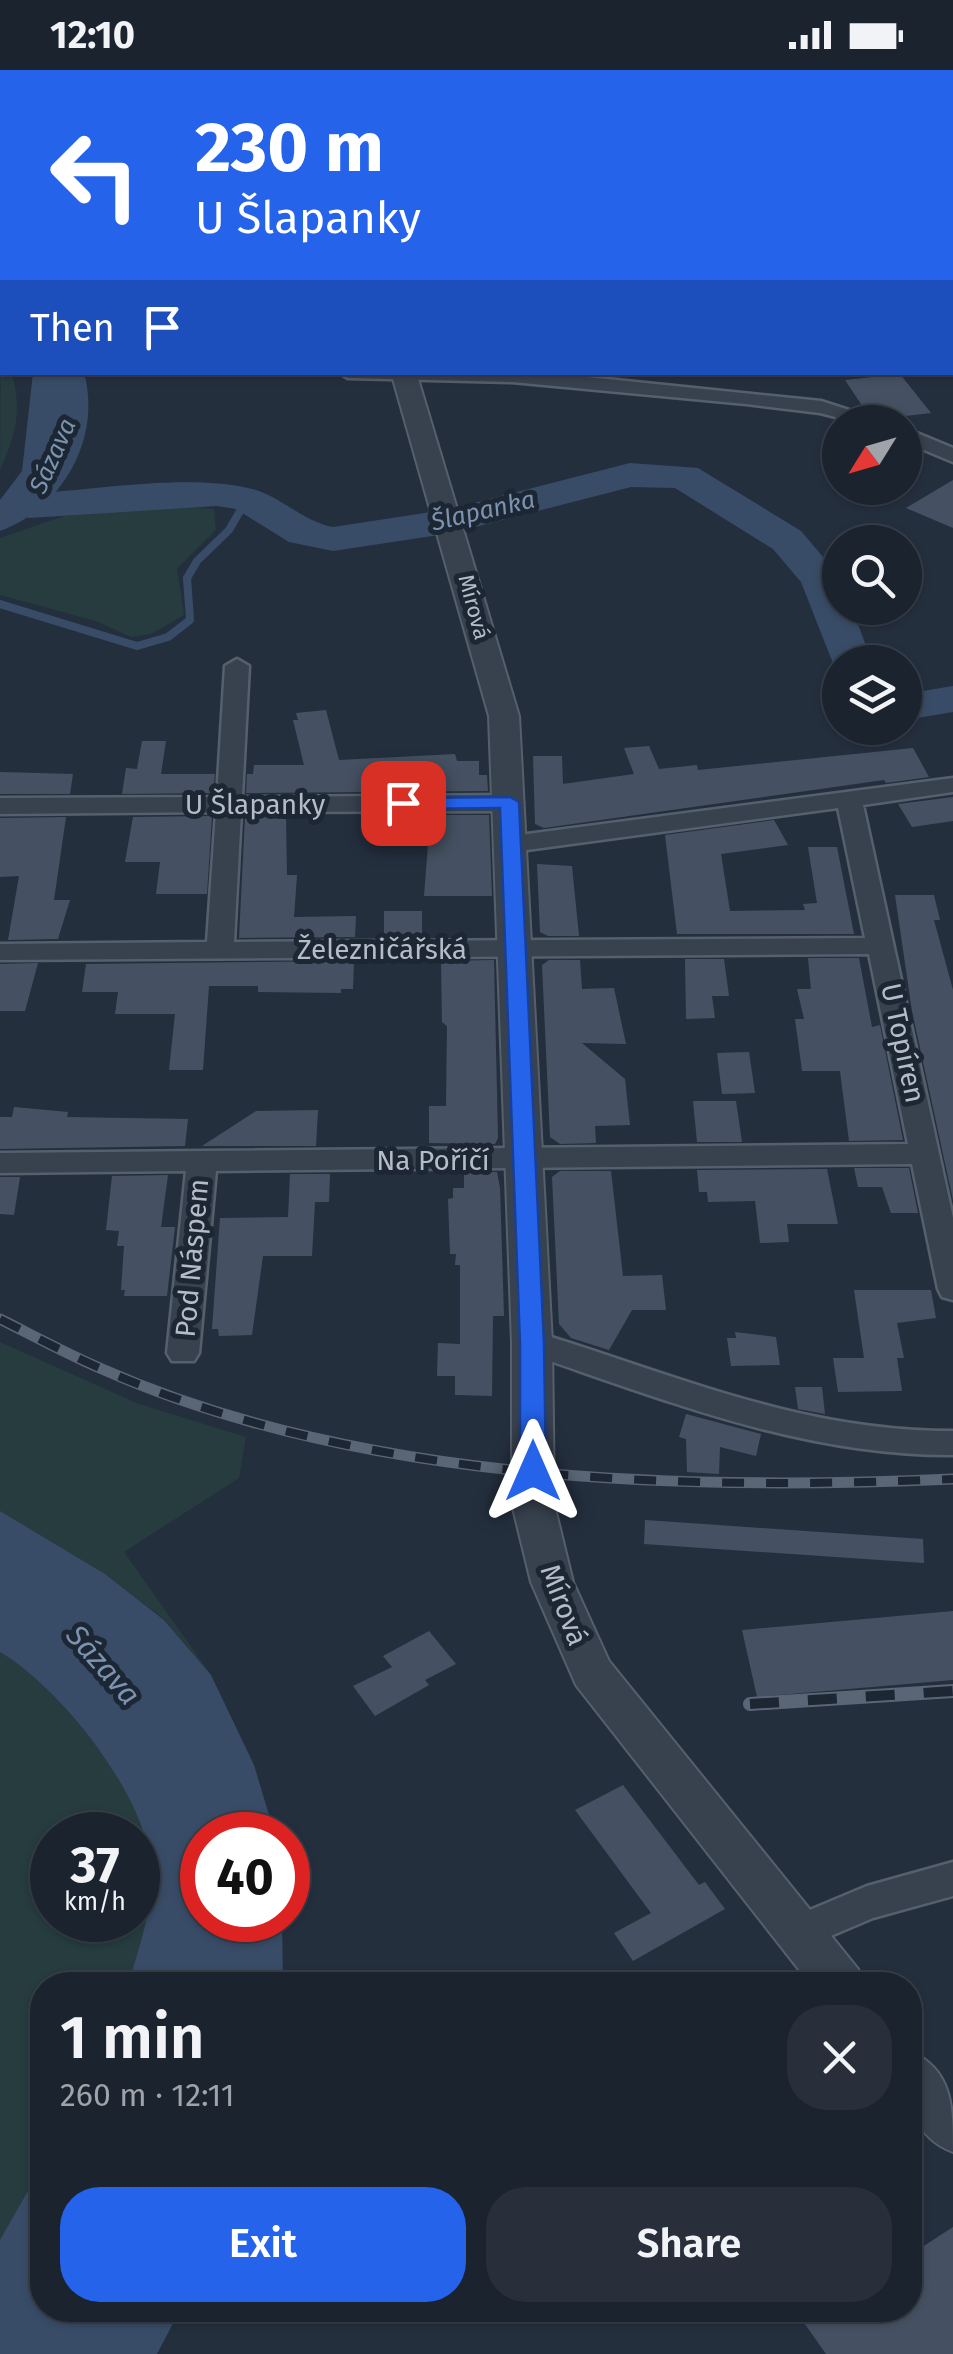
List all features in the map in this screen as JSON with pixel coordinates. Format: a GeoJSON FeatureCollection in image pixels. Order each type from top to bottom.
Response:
{"type":"FeatureCollection","features":[{"type":"Feature","properties":{"kind":"street","name":"Mírová"},"geometry":{"type":"LineString","coordinates":[[404,375],[504,716],[532,1343],[533,1504],[566,1622],[592,1672],[831,1972]]}},
{"type":"Feature","properties":{"kind":"street"},"geometry":{"type":"LineString","coordinates":[[519,375],[822,409]]}},
{"type":"Feature","properties":{"kind":"street"},"geometry":{"type":"LineString","coordinates":[[922,442],[953,456]]}},
{"type":"Feature","properties":{"kind":"street"},"geometry":{"type":"LineString","coordinates":[[220,950],[232,804],[237,666]]}},
{"type":"Feature","properties":{"kind":"street"},"geometry":{"type":"LineString","coordinates":[[512,844],[953,785]]}},
{"type":"Feature","properties":{"kind":"street","name":"U Topíren"},"geometry":{"type":"LineString","coordinates":[[850,798],[953,1289]]}},
{"type":"Feature","properties":{"kind":"street","name":"U Šlapanky"},"geometry":{"type":"LineString","coordinates":[[0,806],[510,802]]}},
{"type":"Feature","properties":{"kind":"street","name":"Železničářská"},"geometry":{"type":"LineString","coordinates":[[0,952],[884,946]]}},
{"type":"Feature","properties":{"kind":"street","name":"Na Poříčí"},"geometry":{"type":"LineString","coordinates":[[0,1163],[926,1154]]}},
{"type":"Feature","properties":{"kind":"street","name":"Pod Náspem"},"geometry":{"type":"LineString","coordinates":[[183,1354],[202,1162]]}},
{"type":"Feature","properties":{"kind":"street"},"geometry":{"type":"LineString","coordinates":[[532,1343],[829,1436],[891,1445],[953,1443]]}},
{"type":"Feature","properties":{"kind":"street"},"geometry":{"type":"LineString","coordinates":[[800,1932],[868,1903],[953,1879]]}},
{"type":"Feature","properties":{"kind":"street"},"geometry":{"type":"LineString","coordinates":[[922,2089],[953,2128]]}},
{"type":"Feature","properties":{"kind":"green space"},"geometry":{"type":"Polygon","coordinates":[[[1,375],[12,375],[17,411],[0,470],[1,375]]]}},
{"type":"Feature","properties":{"kind":"green space"},"geometry":{"type":"Polygon","coordinates":[[[158,505],[214,509],[216,530],[177,569],[184,615],[151,634],[131,637],[96,621],[0,595],[0,538],[64,516],[158,505]]]}},
{"type":"Feature","properties":{"kind":"green space"},"geometry":{"type":"Polygon","coordinates":[[[0,1342],[139,1404],[246,1437],[239,1478],[124,1552],[211,1675],[164,1619],[105,1574],[0,1511],[0,1342]]]}},
{"type":"Feature","properties":{"kind":"green space"},"geometry":{"type":"Polygon","coordinates":[[[0,1652],[49,1691],[74,1718],[119,1780],[135,1812],[30,1812],[30,1942],[140,1942],[132,1972],[30,1972],[30,2187],[0,2240],[0,1652]]]}},
{"type":"Feature","properties":{"kind":"water","name":"Sázava"},"geometry":{"type":"Polygon","coordinates":[[[33,375],[84,375],[87,421],[72,467],[42,506],[0,531],[0,500],[22,471],[33,375]]]}},
{"type":"Feature","properties":{"kind":"water","name":"Sázava"},"geometry":{"type":"Polygon","coordinates":[[[0,1511],[105,1574],[164,1620],[211,1675],[254,1765],[268,1812],[180,1812],[180,1942],[282,1942],[283,1972],[132,1972],[141,1942],[160,1942],[160,1812],[135,1812],[98,1748],[49,1691],[0,1652],[0,1511]]]}},
{"type":"Feature","properties":{"kind":"water"},"geometry":{"type":"Polygon","coordinates":[[[30,2187],[30,2322],[174,2322],[157,2354],[0,2354],[0,2240],[30,2187]]]}},
{"type":"Feature","properties":{"kind":"building"},"geometry":{"type":"Polygon","coordinates":[[[901,375],[931,413],[922,414],[922,405],[862,405],[845,380],[901,375]]]}},
{"type":"Feature","properties":{"kind":"building"},"geometry":{"type":"Polygon","coordinates":[[[953,480],[953,528],[906,508],[922,505],[922,498],[953,480]]]}},
{"type":"Feature","properties":{"kind":"building"},"geometry":{"type":"Polygon","coordinates":[[[326,710],[339,760],[455,754],[457,761],[479,761],[479,775],[487,775],[488,791],[246,793],[247,774],[253,774],[254,765],[304,765],[293,720],[298,720],[296,713],[326,710]]]}},
{"type":"Feature","properties":{"kind":"building"},"geometry":{"type":"Polygon","coordinates":[[[142,741],[166,741],[161,774],[215,774],[213,793],[122,794],[126,768],[137,769],[142,741]]]}},
{"type":"Feature","properties":{"kind":"building"},"geometry":{"type":"Polygon","coordinates":[[[649,746],[659,769],[697,765],[698,770],[913,748],[929,777],[544,828],[535,824],[533,756],[562,756],[563,784],[634,774],[624,748],[649,746]]]}},
{"type":"Feature","properties":{"kind":"building"},"geometry":{"type":"Polygon","coordinates":[[[0,772],[73,774],[70,794],[0,794],[0,772]]]}},
{"type":"Feature","properties":{"kind":"building"},"geometry":{"type":"Polygon","coordinates":[[[953,797],[953,821],[912,827],[898,804],[953,797]]]}},
{"type":"Feature","properties":{"kind":"building"},"geometry":{"type":"Polygon","coordinates":[[[366,815],[489,815],[492,896],[424,896],[429,831],[366,831],[366,815]]]}},
{"type":"Feature","properties":{"kind":"building"},"geometry":{"type":"Polygon","coordinates":[[[212,816],[207,894],[156,894],[160,862],[125,862],[133,817],[212,816]]]}},
{"type":"Feature","properties":{"kind":"building"},"geometry":{"type":"Polygon","coordinates":[[[245,816],[286,816],[287,875],[297,875],[294,917],[356,916],[355,937],[239,938],[245,816]]]}},
{"type":"Feature","properties":{"kind":"building"},"geometry":{"type":"Polygon","coordinates":[[[66,817],[54,900],[70,900],[58,939],[8,940],[19,876],[0,877],[0,818],[66,817]]]}},
{"type":"Feature","properties":{"kind":"building"},"geometry":{"type":"Polygon","coordinates":[[[774,820],[788,845],[721,854],[730,911],[805,910],[803,904],[817,903],[808,847],[837,847],[854,934],[677,934],[665,835],[774,820]]]}},
{"type":"Feature","properties":{"kind":"building"},"geometry":{"type":"Polygon","coordinates":[[[537,864],[572,866],[579,936],[548,936],[540,932],[537,864]]]}},
{"type":"Feature","properties":{"kind":"building"},"geometry":{"type":"Polygon","coordinates":[[[895,895],[934,895],[940,920],[934,920],[953,990],[953,1200],[912,1011],[895,895]]]}},
{"type":"Feature","properties":{"kind":"building"},"geometry":{"type":"Polygon","coordinates":[[[384,911],[422,911],[422,936],[384,936],[384,911]]]}},
{"type":"Feature","properties":{"kind":"building"},"geometry":{"type":"Polygon","coordinates":[[[808,958],[859,958],[872,1027],[880,1025],[903,1140],[849,1141],[840,1071],[802,1071],[795,1019],[804,1019],[797,989],[811,989],[808,958]]]}},
{"type":"Feature","properties":{"kind":"building"},"geometry":{"type":"Polygon","coordinates":[[[685,959],[724,959],[729,996],[712,996],[715,1018],[686,1019],[685,959]]]}},
{"type":"Feature","properties":{"kind":"building"},"geometry":{"type":"Polygon","coordinates":[[[494,960],[498,1138],[495,1144],[429,1143],[429,1106],[446,1106],[447,1026],[442,1022],[441,961],[494,960]]]}},
{"type":"Feature","properties":{"kind":"building"},"geometry":{"type":"Polygon","coordinates":[[[549,960],[580,960],[582,989],[614,988],[626,1044],[582,1043],[625,1079],[630,1125],[595,1126],[596,1143],[560,1144],[550,1137],[542,965],[549,960]]]}},
{"type":"Feature","properties":{"kind":"building"},"geometry":{"type":"Polygon","coordinates":[[[354,961],[353,989],[341,989],[341,993],[258,992],[258,986],[209,986],[203,1070],[169,1070],[175,1014],[115,1014],[118,992],[82,992],[86,964],[354,961]]]}},
{"type":"Feature","properties":{"kind":"building"},"geometry":{"type":"Polygon","coordinates":[[[38,963],[25,1011],[0,1011],[0,964],[38,963]]]}},
{"type":"Feature","properties":{"kind":"building"},"geometry":{"type":"Polygon","coordinates":[[[749,1052],[755,1093],[722,1094],[717,1053],[749,1052]]]}},
{"type":"Feature","properties":{"kind":"building"},"geometry":{"type":"Polygon","coordinates":[[[693,1101],[736,1101],[742,1142],[697,1142],[693,1101]]]}},
{"type":"Feature","properties":{"kind":"building"},"geometry":{"type":"Polygon","coordinates":[[[14,1107],[68,1112],[67,1117],[188,1119],[185,1146],[0,1149],[0,1117],[12,1117],[14,1107]]]}},
{"type":"Feature","properties":{"kind":"building"},"geometry":{"type":"Polygon","coordinates":[[[318,1110],[316,1146],[202,1146],[256,1111],[318,1110]]]}},
{"type":"Feature","properties":{"kind":"building"},"geometry":{"type":"Polygon","coordinates":[[[854,1168],[909,1168],[918,1213],[891,1213],[882,1187],[858,1187],[854,1168]]]}},
{"type":"Feature","properties":{"kind":"building"},"geometry":{"type":"Polygon","coordinates":[[[827,1169],[838,1224],[787,1224],[789,1242],[760,1243],[755,1201],[708,1202],[707,1192],[699,1192],[697,1170],[827,1169]]]}},
{"type":"Feature","properties":{"kind":"building"},"geometry":{"type":"Polygon","coordinates":[[[560,1171],[611,1171],[623,1276],[662,1275],[666,1310],[632,1310],[609,1350],[571,1338],[559,1324],[552,1177],[560,1171]]]}},
{"type":"Feature","properties":{"kind":"building"},"geometry":{"type":"Polygon","coordinates":[[[464,1172],[497,1172],[500,1188],[504,1316],[493,1316],[492,1396],[455,1395],[455,1376],[437,1376],[438,1343],[460,1344],[460,1265],[455,1265],[456,1254],[450,1254],[448,1199],[453,1198],[453,1188],[464,1188],[464,1172]]]}},
{"type":"Feature","properties":{"kind":"building"},"geometry":{"type":"Polygon","coordinates":[[[290,1174],[330,1174],[329,1202],[315,1202],[312,1256],[263,1256],[252,1335],[219,1336],[218,1329],[212,1329],[220,1218],[288,1217],[290,1174]]]}},
{"type":"Feature","properties":{"kind":"building"},"geometry":{"type":"Polygon","coordinates":[[[168,1175],[161,1227],[175,1227],[167,1296],[124,1296],[124,1246],[117,1246],[119,1231],[106,1230],[112,1176],[168,1175]]]}},
{"type":"Feature","properties":{"kind":"building"},"geometry":{"type":"Polygon","coordinates":[[[0,1177],[20,1177],[14,1215],[0,1214],[0,1177]]]}},
{"type":"Feature","properties":{"kind":"building"},"geometry":{"type":"Polygon","coordinates":[[[854,1290],[931,1290],[936,1318],[897,1323],[904,1358],[897,1358],[902,1391],[838,1392],[833,1358],[864,1358],[854,1290]]]}},
{"type":"Feature","properties":{"kind":"building"},"geometry":{"type":"Polygon","coordinates":[[[735,1332],[776,1337],[780,1365],[731,1366],[727,1338],[736,1338],[735,1332]]]}},
{"type":"Feature","properties":{"kind":"building"},"geometry":{"type":"Polygon","coordinates":[[[795,1387],[822,1387],[825,1414],[798,1409],[795,1387]]]}},
{"type":"Feature","properties":{"kind":"building"},"geometry":{"type":"Polygon","coordinates":[[[686,1414],[761,1434],[756,1456],[720,1447],[719,1474],[687,1472],[686,1439],[679,1437],[686,1414]]]}},
{"type":"Feature","properties":{"kind":"building"},"geometry":{"type":"Polygon","coordinates":[[[645,1520],[923,1539],[924,1563],[644,1544],[645,1520]]]}},
{"type":"Feature","properties":{"kind":"building"},"geometry":{"type":"Polygon","coordinates":[[[953,1611],[953,1680],[757,1697],[742,1630],[953,1611]]]}},
{"type":"Feature","properties":{"kind":"building"},"geometry":{"type":"Polygon","coordinates":[[[429,1631],[456,1664],[425,1680],[429,1685],[375,1716],[353,1686],[392,1667],[383,1656],[429,1631]]]}},
{"type":"Feature","properties":{"kind":"building"},"geometry":{"type":"Polygon","coordinates":[[[623,1785],[699,1885],[705,1882],[725,1909],[633,1961],[614,1933],[651,1913],[575,1810],[623,1785]]]}},
{"type":"Feature","properties":{"kind":"building"},"geometry":{"type":"Polygon","coordinates":[[[953,2227],[953,2354],[826,2354],[803,2322],[922,2322],[922,2247],[953,2227]]]}},
{"type":"Feature","properties":{"kind":"waterway","name":"Šlapanka"},"geometry":{"type":"LineString","coordinates":[[29,506],[217,494],[247,499],[303,533],[333,539],[452,521],[630,475],[684,476],[787,540],[821,579],[845,645]]}},
{"type":"Feature","properties":{"kind":"waterway"},"geometry":{"type":"LineString","coordinates":[[0,604],[137,646],[168,637],[190,620],[187,578],[197,561],[229,530],[247,499]]}},
{"type":"Feature","properties":{"kind":"waterway","name":"Šlapanka"},"geometry":{"type":"LineString","coordinates":[[922,704],[953,699]]}},
{"type":"Feature","properties":{"kind":"railway"},"geometry":{"type":"LineString","coordinates":[[0,1319],[102,1369],[201,1407],[304,1436],[411,1457],[520,1471],[630,1479],[740,1483],[953,1479]]}},
{"type":"Feature","properties":{"kind":"railway"},"geometry":{"type":"LineString","coordinates":[[750,1704],[953,1691]]}},
{"type":"Feature","properties":{"kind":"route"},"geometry":{"type":"LineString","coordinates":[[403,803],[510,802],[532,1343],[533,1471]]}}]}
